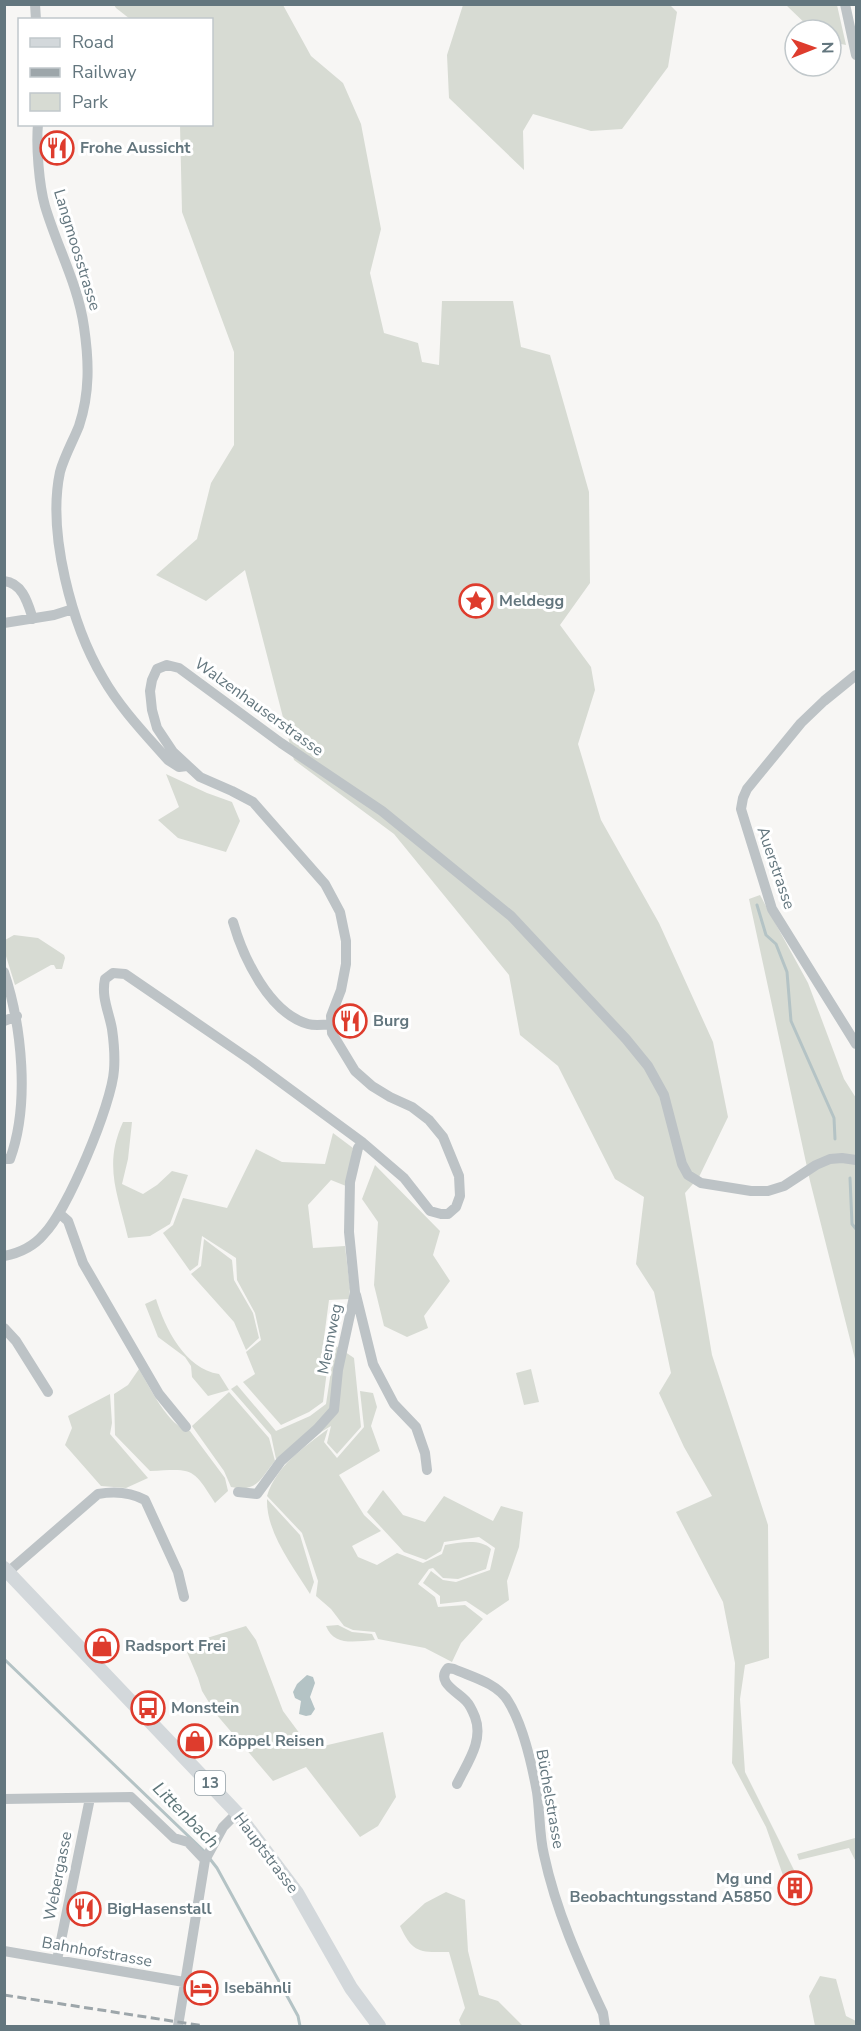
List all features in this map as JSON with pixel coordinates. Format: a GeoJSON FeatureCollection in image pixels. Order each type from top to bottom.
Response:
{"type":"FeatureCollection","features":[{"type":"Feature","properties":{"kind":"main road","name":"Hauptstrasse"},"geometry":{"type":"LineString","coordinates":[[6,1570],[237,1813],[297,1893],[351,1988],[379,2026]]}},
{"type":"Feature","properties":{"kind":"street"},"geometry":{"type":"LineString","coordinates":[[845,4],[856,55]]}},
{"type":"Feature","properties":{"kind":"street","name":"Langmoosstrasse"},"geometry":{"type":"LineString","coordinates":[[38,126],[45,204],[79,301],[88,376],[87,396],[79,425],[60,471],[56,507],[57,532],[73,609],[103,679],[168,760],[179,767],[187,766]]}},
{"type":"Feature","properties":{"kind":"street"},"geometry":{"type":"LineString","coordinates":[[4,581],[9,581],[21,590],[33,619]]}},
{"type":"Feature","properties":{"kind":"street"},"geometry":{"type":"LineString","coordinates":[[4,623],[33,619],[73,609]]}},
{"type":"Feature","properties":{"kind":"street","name":"Walzenhauserstrasse"},"geometry":{"type":"LineString","coordinates":[[331,1024],[346,964],[346,941],[340,912],[325,884],[254,802],[200,777],[173,752],[157,728],[152,710],[150,692],[157,669],[167,665],[179,668],[281,743],[382,811],[511,916],[626,1039],[648,1066],[664,1095],[682,1164],[688,1175],[701,1183],[751,1191],[768,1191],[784,1186],[816,1165],[830,1159],[856,1160]]}},
{"type":"Feature","properties":{"kind":"street","name":"Auerstrasse"},"geometry":{"type":"LineString","coordinates":[[856,675],[816,708],[747,789],[743,798],[742,816],[772,909],[856,1044]]}},
{"type":"Feature","properties":{"kind":"street"},"geometry":{"type":"LineString","coordinates":[[4,1256],[22,1251],[37,1242],[60,1214],[102,1117],[112,1085],[115,1053],[104,997],[105,979],[113,973],[125,975],[182,1013],[252,1061],[362,1143],[404,1178],[430,1211],[448,1214],[456,1207],[460,1196],[459,1176],[443,1137],[429,1120],[412,1107],[372,1086],[355,1071],[332,1033],[331,1024],[306,1023],[287,1013],[274,1002],[248,962],[240,946],[233,922]]}},
{"type":"Feature","properties":{"kind":"street"},"geometry":{"type":"LineString","coordinates":[[4,972],[17,1016],[21,1069],[20,1122],[10,1159],[4,1159]]}},
{"type":"Feature","properties":{"kind":"street"},"geometry":{"type":"LineString","coordinates":[[4,1021],[17,1016]]}},
{"type":"Feature","properties":{"kind":"street","name":"Mennweg"},"geometry":{"type":"LineString","coordinates":[[238,1492],[257,1494],[281,1461],[317,1429],[334,1410],[338,1370],[355,1292],[349,1232],[350,1182],[358,1148],[362,1143]]}},
{"type":"Feature","properties":{"kind":"street"},"geometry":{"type":"LineString","coordinates":[[60,1214],[68,1221],[83,1263],[159,1394],[186,1427]]}},
{"type":"Feature","properties":{"kind":"street"},"geometry":{"type":"LineString","coordinates":[[355,1292],[373,1364],[394,1404],[416,1427],[425,1453],[427,1470]]}},
{"type":"Feature","properties":{"kind":"street"},"geometry":{"type":"LineString","coordinates":[[4,1328],[16,1341],[48,1392]]}},
{"type":"Feature","properties":{"kind":"street"},"geometry":{"type":"LineString","coordinates":[[6,1570],[98,1494],[109,1492],[134,1494],[145,1500],[178,1572],[184,1597]]}},
{"type":"Feature","properties":{"kind":"street","name":"Büchelstrasse"},"geometry":{"type":"LineString","coordinates":[[457,1784],[477,1742],[478,1732],[475,1716],[466,1701],[447,1685],[444,1678],[448,1668],[494,1686],[507,1699],[516,1715],[536,1790],[544,1854],[566,1932],[603,2013],[605,2026]]}},
{"type":"Feature","properties":{"kind":"street"},"geometry":{"type":"LineString","coordinates":[[4,1799],[130,1797],[174,1838],[188,1842],[205,1860]]}},
{"type":"Feature","properties":{"kind":"street","name":"Webergasse"},"geometry":{"type":"LineString","coordinates":[[57,1960],[90,1798]]}},
{"type":"Feature","properties":{"kind":"street"},"geometry":{"type":"LineString","coordinates":[[178,2026],[205,1860],[223,1827],[237,1813]]}},
{"type":"Feature","properties":{"kind":"street","name":"Bahnhofstrasse"},"geometry":{"type":"LineString","coordinates":[[4,1951],[184,1982]]}},
{"type":"Feature","properties":{"kind":"green space"},"geometry":{"type":"Polygon","coordinates":[[[669,4],[677,12],[668,67],[622,129],[591,131],[533,114],[523,131],[524,170],[449,98],[447,55],[463,5],[669,4]]]}},
{"type":"Feature","properties":{"kind":"green space"},"geometry":{"type":"Polygon","coordinates":[[[114,5],[283,5],[311,56],[343,83],[361,124],[381,229],[370,273],[384,333],[418,343],[422,362],[439,365],[442,301],[513,301],[521,347],[550,355],[589,492],[590,583],[560,625],[591,667],[595,690],[578,744],[601,820],[659,923],[713,1042],[728,1117],[699,1177],[685,1193],[712,1355],[768,1525],[769,1658],[745,1665],[740,1699],[745,1772],[797,1876],[785,1881],[766,1827],[732,1763],[735,1663],[723,1602],[676,1512],[712,1496],[684,1447],[659,1393],[671,1373],[654,1292],[636,1264],[644,1197],[615,1179],[558,1066],[520,1035],[509,975],[394,834],[294,760],[245,570],[206,601],[156,575],[197,539],[211,483],[234,445],[234,352],[182,212],[180,126],[213,126],[213,18],[129,18],[114,5]]]}},
{"type":"Feature","properties":{"kind":"green space"},"geometry":{"type":"Polygon","coordinates":[[[786,5],[837,5],[840,18],[800,18],[786,5]]]}},
{"type":"Feature","properties":{"kind":"green space"},"geometry":{"type":"Polygon","coordinates":[[[166,774],[232,802],[240,821],[226,852],[178,838],[158,820],[179,807],[166,774]]]}},
{"type":"Feature","properties":{"kind":"green space"},"geometry":{"type":"Polygon","coordinates":[[[760,895],[808,983],[844,1079],[856,1098],[856,1363],[810,1181],[749,899],[760,895]]]}},
{"type":"Feature","properties":{"kind":"green space"},"geometry":{"type":"Polygon","coordinates":[[[14,935],[38,938],[64,955],[62,969],[56,969],[54,965],[51,965],[15,985],[5,953],[5,940],[14,935]]]}},
{"type":"Feature","properties":{"kind":"green space"},"geometry":{"type":"Polygon","coordinates":[[[123,1122],[132,1122],[128,1159],[122,1184],[143,1194],[172,1171],[188,1175],[170,1224],[150,1236],[128,1238],[117,1194],[113,1166],[114,1152],[123,1122]]]}},
{"type":"Feature","properties":{"kind":"green space"},"geometry":{"type":"Polygon","coordinates":[[[333,1133],[353,1148],[346,1186],[331,1180],[308,1205],[313,1248],[345,1246],[350,1288],[349,1299],[329,1300],[323,1345],[330,1347],[323,1402],[309,1412],[281,1425],[243,1382],[255,1374],[246,1352],[261,1340],[255,1313],[237,1280],[236,1258],[202,1236],[198,1265],[190,1271],[163,1233],[173,1225],[183,1198],[227,1208],[256,1149],[282,1162],[325,1164],[333,1133]]]}},
{"type":"Feature","properties":{"kind":"green space"},"geometry":{"type":"Polygon","coordinates":[[[375,1165],[440,1231],[433,1255],[450,1281],[424,1316],[428,1328],[407,1337],[384,1326],[374,1285],[378,1222],[362,1199],[375,1165]]]}},
{"type":"Feature","properties":{"kind":"green space"},"geometry":{"type":"Polygon","coordinates":[[[204,1239],[232,1260],[234,1280],[253,1313],[259,1338],[246,1350],[234,1322],[191,1274],[201,1266],[204,1239]]]}},
{"type":"Feature","properties":{"kind":"green space"},"geometry":{"type":"Polygon","coordinates":[[[156,1299],[171,1334],[186,1356],[207,1371],[219,1374],[229,1390],[208,1396],[192,1377],[191,1366],[185,1357],[158,1337],[145,1304],[156,1299]]]}},
{"type":"Feature","properties":{"kind":"green space"},"geometry":{"type":"Polygon","coordinates":[[[335,1345],[354,1358],[361,1427],[337,1454],[327,1443],[331,1426],[276,1459],[271,1435],[231,1389],[237,1385],[276,1431],[310,1416],[326,1404],[335,1345]]]}},
{"type":"Feature","properties":{"kind":"green space"},"geometry":{"type":"Polygon","coordinates":[[[139,1369],[167,1415],[182,1428],[190,1431],[225,1478],[228,1491],[215,1503],[201,1482],[190,1472],[183,1470],[150,1471],[115,1435],[114,1394],[128,1385],[139,1369]]]}},
{"type":"Feature","properties":{"kind":"green space"},"geometry":{"type":"Polygon","coordinates":[[[531,1369],[539,1402],[524,1405],[516,1373],[531,1369]]]}},
{"type":"Feature","properties":{"kind":"green space"},"geometry":{"type":"Polygon","coordinates":[[[360,1391],[373,1393],[377,1407],[371,1426],[380,1451],[339,1475],[364,1515],[381,1531],[352,1546],[358,1557],[377,1565],[397,1553],[423,1563],[442,1554],[445,1545],[475,1542],[491,1549],[486,1569],[458,1579],[443,1578],[433,1568],[429,1569],[418,1584],[435,1597],[438,1607],[465,1605],[483,1619],[461,1643],[452,1662],[425,1648],[378,1639],[375,1632],[353,1630],[344,1626],[331,1609],[316,1596],[318,1581],[302,1533],[267,1496],[271,1485],[284,1466],[300,1450],[328,1429],[324,1442],[337,1458],[364,1427],[360,1391]]]}},
{"type":"Feature","properties":{"kind":"green space"},"geometry":{"type":"Polygon","coordinates":[[[229,1392],[269,1438],[275,1461],[258,1483],[247,1488],[231,1487],[224,1471],[192,1426],[229,1392]]]}},
{"type":"Feature","properties":{"kind":"green space"},"geometry":{"type":"Polygon","coordinates":[[[110,1394],[112,1423],[110,1434],[148,1478],[126,1488],[101,1486],[65,1445],[72,1428],[68,1416],[110,1394]]]}},
{"type":"Feature","properties":{"kind":"green space"},"geometry":{"type":"Polygon","coordinates":[[[383,1490],[403,1515],[425,1522],[444,1496],[493,1521],[501,1506],[523,1512],[519,1547],[507,1581],[509,1600],[487,1615],[466,1601],[440,1604],[440,1596],[423,1583],[431,1571],[443,1580],[456,1582],[490,1570],[495,1548],[479,1537],[444,1542],[441,1551],[426,1560],[404,1552],[367,1512],[383,1490]]]}},
{"type":"Feature","properties":{"kind":"green space"},"geometry":{"type":"Polygon","coordinates":[[[267,1499],[300,1535],[314,1582],[310,1594],[276,1537],[268,1512],[267,1499]]]}},
{"type":"Feature","properties":{"kind":"green space"},"geometry":{"type":"Polygon","coordinates":[[[338,1625],[352,1632],[372,1634],[375,1640],[353,1642],[340,1640],[330,1633],[326,1626],[338,1625]]]}},
{"type":"Feature","properties":{"kind":"green space"},"geometry":{"type":"Polygon","coordinates":[[[246,1626],[256,1640],[283,1711],[300,1734],[315,1748],[383,1732],[396,1797],[378,1826],[360,1837],[306,1767],[273,1781],[216,1714],[202,1691],[184,1645],[246,1626]]]}},
{"type":"Feature","properties":{"kind":"green space"},"geometry":{"type":"Polygon","coordinates":[[[855,1838],[856,1862],[849,1848],[799,1860],[797,1854],[855,1838]]]}},
{"type":"Feature","properties":{"kind":"green space"},"geometry":{"type":"Polygon","coordinates":[[[446,1892],[465,1900],[468,1951],[479,1995],[498,2001],[523,2026],[461,2026],[459,2020],[465,2008],[449,1952],[424,1951],[409,1942],[400,1926],[425,1903],[446,1892]]]}},
{"type":"Feature","properties":{"kind":"green space"},"geometry":{"type":"Polygon","coordinates":[[[820,1976],[836,1979],[846,2016],[856,2021],[856,2026],[815,2026],[809,1996],[820,1976]]]}},
{"type":"Feature","properties":{"kind":"shaded area"},"geometry":{"type":"Polygon","coordinates":[[[307,1675],[313,1677],[315,1683],[310,1697],[315,1709],[311,1715],[306,1716],[299,1714],[301,1701],[295,1698],[293,1692],[297,1684],[307,1675]]]}},
{"type":"Feature","properties":{"kind":"waterway"},"geometry":{"type":"LineString","coordinates":[[757,905],[766,935],[776,944],[787,972],[791,1021],[834,1118],[835,1139]]}},
{"type":"Feature","properties":{"kind":"waterway"},"geometry":{"type":"LineString","coordinates":[[850,1178],[852,1224],[856,1229]]}},
{"type":"Feature","properties":{"kind":"waterway","name":"Littenbach"},"geometry":{"type":"LineString","coordinates":[[4,1659],[206,1853]]}},
{"type":"Feature","properties":{"kind":"waterway","name":"Littenbach"},"geometry":{"type":"LineString","coordinates":[[210,1859],[298,2016],[300,2026]]}},
{"type":"Feature","properties":{"kind":"railway"},"geometry":{"type":"LineString","coordinates":[[4,1995],[204,2026]]}},
{"type":"Feature","properties":{"kind":"place","name":"Frohe Aussicht"},"geometry":{"type":"Point","coordinates":[57,148]}},
{"type":"Feature","properties":{"kind":"place","name":"Meldegg"},"geometry":{"type":"Point","coordinates":[476,601]}},
{"type":"Feature","properties":{"kind":"place","name":"Burg"},"geometry":{"type":"Point","coordinates":[350,1021]}},
{"type":"Feature","properties":{"kind":"place","name":"Radsport Frei"},"geometry":{"type":"Point","coordinates":[102,1646]}},
{"type":"Feature","properties":{"kind":"place","name":"Monstein"},"geometry":{"type":"Point","coordinates":[148,1708]}},
{"type":"Feature","properties":{"kind":"place","name":"Köppel Reisen"},"geometry":{"type":"Point","coordinates":[195,1741]}},
{"type":"Feature","properties":{"kind":"place","name":"Mg und Beobachtungsstand A5850"},"geometry":{"type":"Point","coordinates":[795,1888]}},
{"type":"Feature","properties":{"kind":"place","name":"BigHasenstall"},"geometry":{"type":"Point","coordinates":[84,1909]}},
{"type":"Feature","properties":{"kind":"place","name":"Isebähnli"},"geometry":{"type":"Point","coordinates":[201,1988]}}]}
